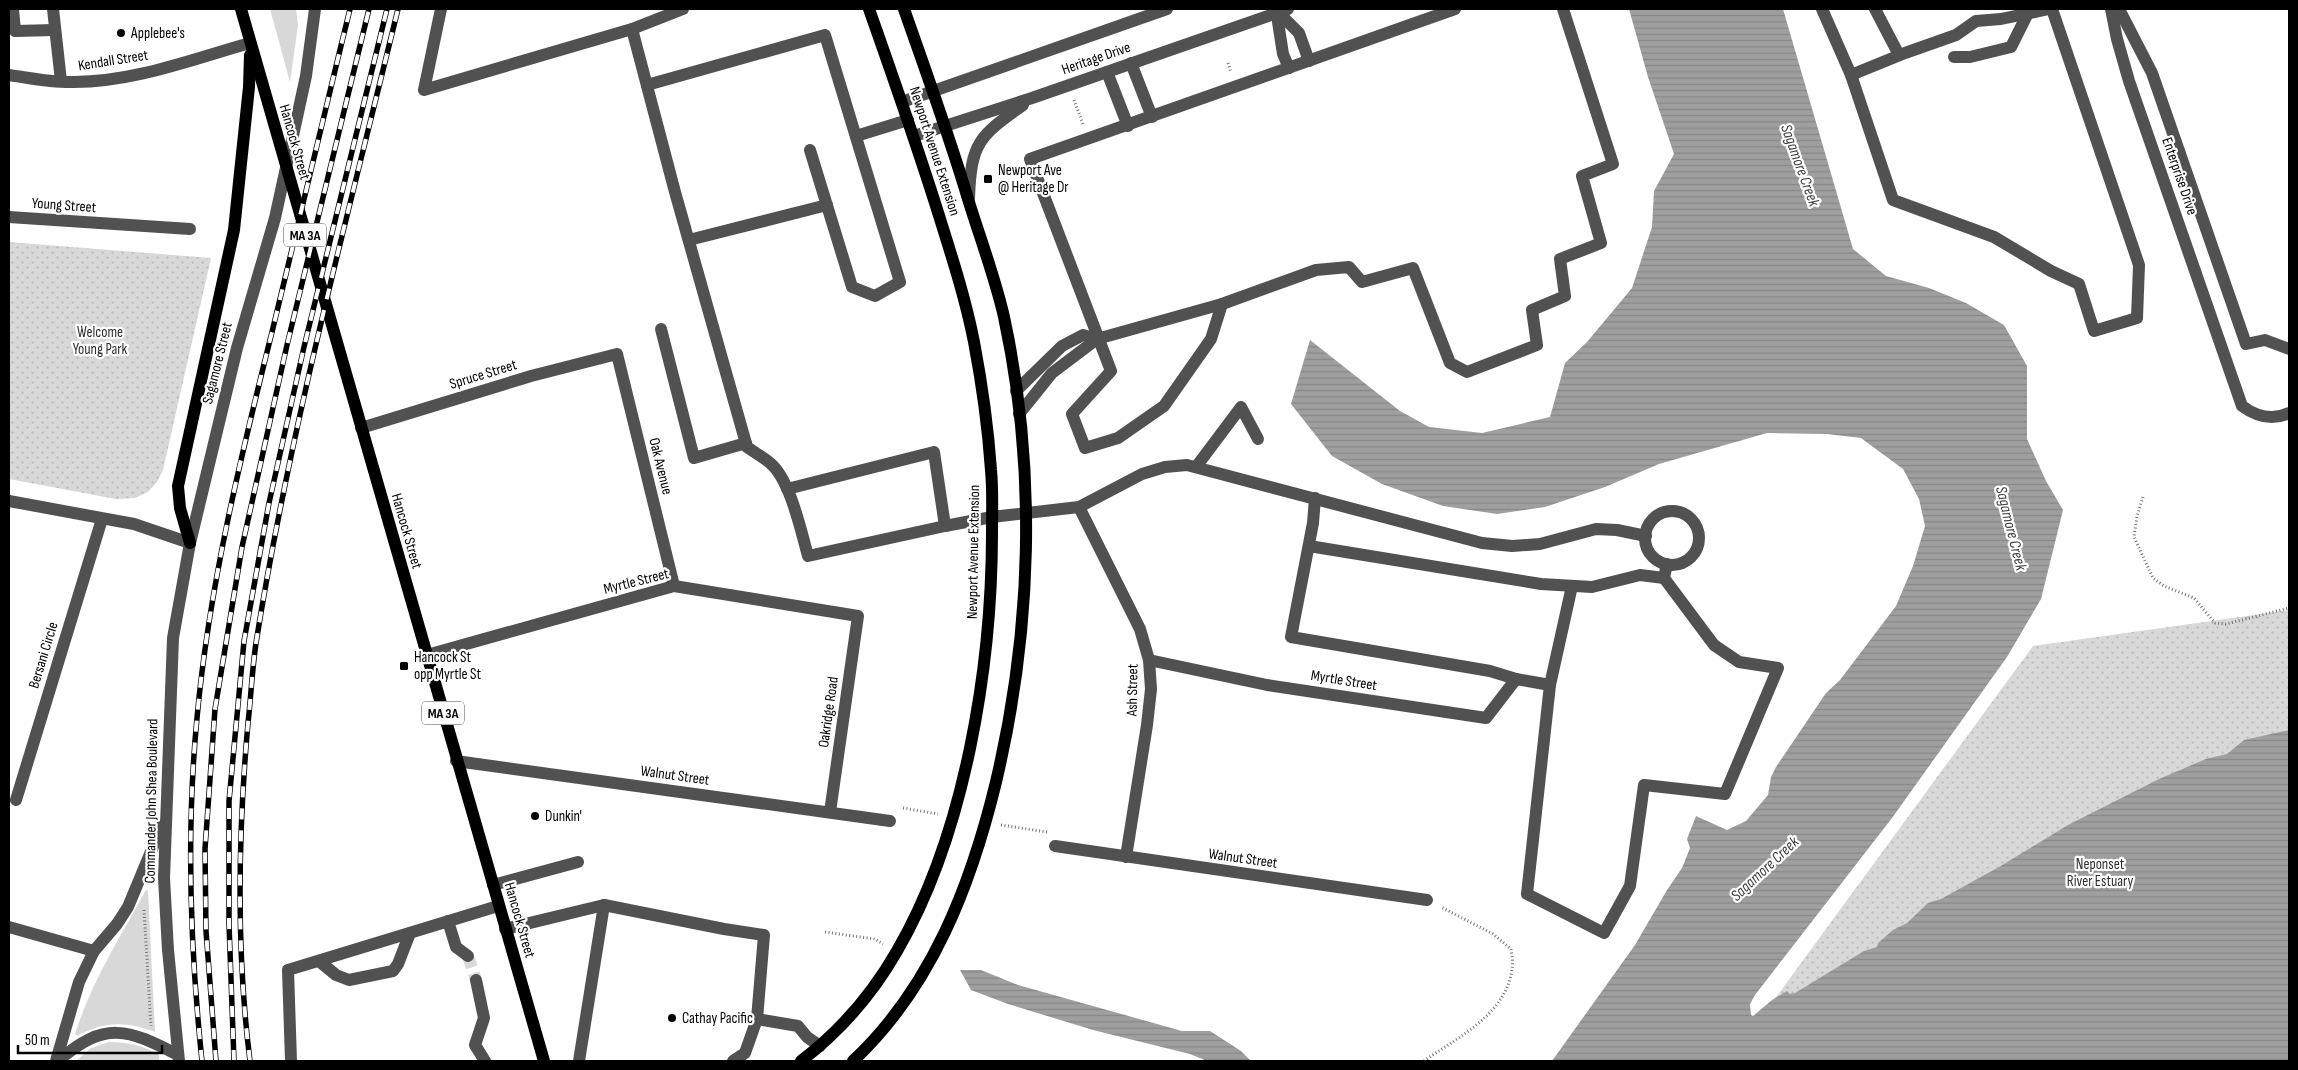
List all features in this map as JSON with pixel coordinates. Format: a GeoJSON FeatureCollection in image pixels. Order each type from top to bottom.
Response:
{"type":"FeatureCollection","features":[{"type":"Feature","properties":{"kind":"main road","name":"Hancock Street"},"geometry":{"type":"LineString","coordinates":[[240,9],[544,1061]]}},
{"type":"Feature","properties":{"kind":"main road","name":"Newport Avenue Extension"},"geometry":{"type":"LineString","coordinates":[[801,1061],[820,1046],[853,1012],[889,964],[913,922],[938,860],[966,764],[984,664],[991,580],[992,517],[988,438],[974,344],[957,273],[914,136],[869,9]]}},
{"type":"Feature","properties":{"kind":"main road","name":"Newport Avenue Extension"},"geometry":{"type":"LineString","coordinates":[[853,1061],[895,1016],[933,958],[949,924],[978,845],[1002,758],[1016,677],[1022,628],[1026,512],[1025,468],[1016,391],[1000,301],[946,125],[932,92],[904,9]]}},
{"type":"Feature","properties":{"kind":"main road"},"geometry":{"type":"LineString","coordinates":[[190,543],[180,508],[178,486],[234,230],[249,87],[250,42]]}},
{"type":"Feature","properties":{"kind":"street"},"geometry":{"type":"LineString","coordinates":[[13,9],[15,31],[55,30]]}},
{"type":"Feature","properties":{"kind":"street"},"geometry":{"type":"LineString","coordinates":[[52,9],[61,81]]}},
{"type":"Feature","properties":{"kind":"street","name":"Sagamore Street"},"geometry":{"type":"LineString","coordinates":[[190,543],[237,348],[275,218],[306,76],[315,9]]}},
{"type":"Feature","properties":{"kind":"street"},"geometry":{"type":"LineString","coordinates":[[441,9],[424,90],[632,29],[683,9]]}},
{"type":"Feature","properties":{"kind":"street","name":"Heritage Drive"},"geometry":{"type":"LineString","coordinates":[[902,102],[1167,9]]}},
{"type":"Feature","properties":{"kind":"street"},"geometry":{"type":"LineString","coordinates":[[1019,414],[1052,373],[1097,339],[1222,304],[1316,270],[1348,267],[1362,282],[1413,268],[1450,363],[1467,372],[1537,344],[1532,310],[1565,296],[1560,259],[1601,243],[1582,176],[1613,164],[1563,9]]}},
{"type":"Feature","properties":{"kind":"street"},"geometry":{"type":"LineString","coordinates":[[1822,9],[1851,75],[1893,200],[1994,237],[2079,284],[2094,331],[2137,318],[2139,265],[2050,9],[1976,21],[1956,35],[1899,55],[1851,75]]}},
{"type":"Feature","properties":{"kind":"street"},"geometry":{"type":"LineString","coordinates":[[1876,9],[1899,55]]}},
{"type":"Feature","properties":{"kind":"street","name":"Enterprise Drive"},"geometry":{"type":"LineString","coordinates":[[2111,9],[2129,81],[2242,406],[2254,415],[2272,418],[2289,413]]}},
{"type":"Feature","properties":{"kind":"street","name":"Enterprise Drive"},"geometry":{"type":"LineString","coordinates":[[2119,9],[2152,73],[2246,344],[2265,340],[2289,349]]}},
{"type":"Feature","properties":{"kind":"street"},"geometry":{"type":"LineString","coordinates":[[1281,10],[1299,33],[1309,61]]}},
{"type":"Feature","properties":{"kind":"street"},"geometry":{"type":"LineString","coordinates":[[1281,10],[1283,54],[1288,68]]}},
{"type":"Feature","properties":{"kind":"street","name":"Heritage Drive"},"geometry":{"type":"LineString","coordinates":[[914,136],[1032,98],[1281,10]]}},
{"type":"Feature","properties":{"kind":"street"},"geometry":{"type":"LineString","coordinates":[[1222,304],[1211,339],[1164,406],[1118,438],[1085,448],[1072,414],[1111,371],[1097,339],[1030,159],[1128,126],[1450,10]]}},
{"type":"Feature","properties":{"kind":"street"},"geometry":{"type":"LineString","coordinates":[[1954,57],[1970,57],[2011,47],[2028,13]]}},
{"type":"Feature","properties":{"kind":"street"},"geometry":{"type":"LineString","coordinates":[[632,29],[747,448],[772,464],[787,489],[792,498],[808,556],[992,517],[1079,507],[1142,474],[1165,466],[1196,467],[1482,544],[1512,546],[1540,544],[1596,529],[1617,530],[1646,536]]}},
{"type":"Feature","properties":{"kind":"street"},"geometry":{"type":"LineString","coordinates":[[647,85],[825,35],[900,282],[875,296],[852,287],[810,150]]}},
{"type":"Feature","properties":{"kind":"street","name":"Kendall Street"},"geometry":{"type":"LineString","coordinates":[[9,75],[61,81],[97,81],[126,77],[250,42]]}},
{"type":"Feature","properties":{"kind":"street"},"geometry":{"type":"LineString","coordinates":[[1131,63],[1152,117]]}},
{"type":"Feature","properties":{"kind":"street"},"geometry":{"type":"LineString","coordinates":[[1107,72],[1128,126]]}},
{"type":"Feature","properties":{"kind":"street"},"geometry":{"type":"LineString","coordinates":[[969,200],[970,166],[977,147],[992,127],[1032,98]]}},
{"type":"Feature","properties":{"kind":"street"},"geometry":{"type":"LineString","coordinates":[[856,136],[908,120]]}},
{"type":"Feature","properties":{"kind":"street"},"geometry":{"type":"LineString","coordinates":[[689,240],[827,205]]}},
{"type":"Feature","properties":{"kind":"street","name":"Young Street"},"geometry":{"type":"LineString","coordinates":[[9,217],[190,229]]}},
{"type":"Feature","properties":{"kind":"street"},"geometry":{"type":"LineString","coordinates":[[661,328],[694,458],[746,443]]}},
{"type":"Feature","properties":{"kind":"street"},"geometry":{"type":"LineString","coordinates":[[1016,391],[1062,346],[1083,335],[1097,339]]}},
{"type":"Feature","properties":{"kind":"street","name":"Spruce Street"},"geometry":{"type":"LineString","coordinates":[[361,428],[531,376],[617,354]]}},
{"type":"Feature","properties":{"kind":"street","name":"Oak Avenue"},"geometry":{"type":"LineString","coordinates":[[617,354],[674,586]]}},
{"type":"Feature","properties":{"kind":"street"},"geometry":{"type":"LineString","coordinates":[[1196,467],[1241,407],[1258,439]]}},
{"type":"Feature","properties":{"kind":"street"},"geometry":{"type":"LineString","coordinates":[[787,489],[934,452],[945,526]]}},
{"type":"Feature","properties":{"kind":"street"},"geometry":{"type":"LineString","coordinates":[[1315,498],[1314,522],[1291,637],[1490,671],[1550,686]]}},
{"type":"Feature","properties":{"kind":"street"},"geometry":{"type":"LineString","coordinates":[[9,501],[134,524],[190,543]]}},
{"type":"Feature","properties":{"kind":"street","name":"Ash Street"},"geometry":{"type":"LineString","coordinates":[[1079,507],[1140,629],[1150,660],[1151,689],[1147,725],[1126,858]]}},
{"type":"Feature","properties":{"kind":"street"},"geometry":{"type":"LineString","coordinates":[[1678,512],[1694,522],[1699,539],[1692,556],[1685,561],[1667,564],[1653,557],[1646,543],[1646,536],[1648,527],[1660,514],[1678,512]]}},
{"type":"Feature","properties":{"kind":"street","name":"Bersani Circle"},"geometry":{"type":"LineString","coordinates":[[16,800],[102,519]]}},
{"type":"Feature","properties":{"kind":"street","name":"Commander John Shea Boulevard"},"geometry":{"type":"LineString","coordinates":[[179,1058],[168,950],[164,878],[173,638],[190,543]]}},
{"type":"Feature","properties":{"kind":"street"},"geometry":{"type":"LineString","coordinates":[[1309,546],[1541,584],[1592,587],[1640,575],[1664,578],[1714,645],[1739,662],[1778,668],[1725,794],[1644,785],[1630,886],[1604,933],[1527,894],[1550,686],[1572,586]]}},
{"type":"Feature","properties":{"kind":"street"},"geometry":{"type":"LineString","coordinates":[[1664,578],[1667,564]]}},
{"type":"Feature","properties":{"kind":"street","name":"Myrtle Street"},"geometry":{"type":"LineString","coordinates":[[427,655],[674,586],[858,616]]}},
{"type":"Feature","properties":{"kind":"street","name":"Oakridge Road"},"geometry":{"type":"LineString","coordinates":[[830,812],[858,616]]}},
{"type":"Feature","properties":{"kind":"street","name":"Myrtle Street"},"geometry":{"type":"LineString","coordinates":[[1150,660],[1267,685],[1486,718],[1516,679]]}},
{"type":"Feature","properties":{"kind":"street","name":"Walnut Street"},"geometry":{"type":"LineString","coordinates":[[456,761],[890,820]]}},
{"type":"Feature","properties":{"kind":"street"},"geometry":{"type":"LineString","coordinates":[[57,1061],[79,982],[94,951],[117,924],[128,907],[166,815]]}},
{"type":"Feature","properties":{"kind":"street","name":"Walnut Street"},"geometry":{"type":"LineString","coordinates":[[1055,846],[1126,858],[1427,900]]}},
{"type":"Feature","properties":{"kind":"street"},"geometry":{"type":"LineString","coordinates":[[493,885],[578,862]]}},
{"type":"Feature","properties":{"kind":"street"},"geometry":{"type":"LineString","coordinates":[[579,1061],[604,905]]}},
{"type":"Feature","properties":{"kind":"street"},"geometry":{"type":"LineString","coordinates":[[505,929],[604,905],[724,929],[764,934],[756,1019],[746,1053],[733,1061]]}},
{"type":"Feature","properties":{"kind":"street"},"geometry":{"type":"LineString","coordinates":[[291,1061],[288,970],[498,906]]}},
{"type":"Feature","properties":{"kind":"street"},"geometry":{"type":"LineString","coordinates":[[448,921],[456,948],[468,956]]}},
{"type":"Feature","properties":{"kind":"street"},"geometry":{"type":"LineString","coordinates":[[9,927],[94,951]]}},
{"type":"Feature","properties":{"kind":"street"},"geometry":{"type":"LineString","coordinates":[[318,961],[336,975],[349,980],[393,971],[398,964],[410,932]]}},
{"type":"Feature","properties":{"kind":"street"},"geometry":{"type":"LineString","coordinates":[[476,980],[484,1018],[475,1045],[485,1061]]}},
{"type":"Feature","properties":{"kind":"street"},"geometry":{"type":"LineString","coordinates":[[756,1019],[798,1026],[807,1037],[820,1046]]}},
{"type":"Feature","properties":{"kind":"street"},"geometry":{"type":"LineString","coordinates":[[57,1061],[74,1047],[95,1036],[120,1032],[146,1038],[179,1058]]}},
{"type":"Feature","properties":{"kind":"path"},"geometry":{"type":"LineString","coordinates":[[1074,99],[1079,113]]}},
{"type":"Feature","properties":{"kind":"path"},"geometry":{"type":"LineString","coordinates":[[2143,497],[2137,516],[2134,537],[2153,578],[2164,586],[2194,598],[2215,623],[2226,624],[2289,608]]}},
{"type":"Feature","properties":{"kind":"path"},"geometry":{"type":"LineString","coordinates":[[1424,1061],[1490,1015],[1504,993],[1512,969],[1511,949],[1493,934],[1427,900]]}},
{"type":"Feature","properties":{"kind":"path"},"geometry":{"type":"LineString","coordinates":[[144,908],[151,1027]]}},
{"type":"Feature","properties":{"kind":"path"},"geometry":{"type":"LineString","coordinates":[[825,932],[875,939],[886,946]]}},
{"type":"Feature","properties":{"kind":"green space"},"geometry":{"type":"Polygon","coordinates":[[[270,9],[296,9],[298,25],[290,82],[270,9]]]}},
{"type":"Feature","properties":{"kind":"green space","name":"Welcome Young Park"},"geometry":{"type":"Polygon","coordinates":[[[9,242],[211,258],[163,470],[157,482],[148,492],[135,498],[116,499],[9,479],[9,242]]]}},
{"type":"Feature","properties":{"kind":"green space","name":"Neponset River Estuary"},"geometry":{"type":"Polygon","coordinates":[[[2289,610],[2289,1061],[1731,1061],[2033,646],[2289,610]]]}},
{"type":"Feature","properties":{"kind":"green space"},"geometry":{"type":"Polygon","coordinates":[[[146,890],[148,891],[155,1032],[135,1026],[116,1024],[106,1025],[77,1036],[75,1034],[89,997],[116,943],[146,890]]]}},
{"type":"Feature","properties":{"kind":"green space"},"geometry":{"type":"Polygon","coordinates":[[[109,1042],[141,1046],[159,1055],[159,1061],[76,1061],[91,1048],[109,1042]]]}},
{"type":"Feature","properties":{"kind":"water","name":"Sagamore Creek"},"geometry":{"type":"Polygon","coordinates":[[[1629,9],[1783,9],[1853,249],[1886,276],[1929,288],[1966,303],[2004,325],[2027,366],[2027,439],[2046,481],[2063,510],[2041,599],[2007,657],[1892,818],[1755,995],[1750,1004],[1751,1015],[1753,1016],[1772,1000],[1787,991],[1790,994],[1795,993],[1864,951],[1877,947],[1878,943],[1893,930],[1907,923],[1928,903],[1941,899],[1999,867],[2068,825],[2159,779],[2206,759],[2227,754],[2244,740],[2289,730],[2289,1061],[1552,1061],[1635,945],[1682,868],[1690,848],[1687,839],[1696,816],[1727,830],[1746,821],[1768,795],[1771,777],[1776,767],[1826,693],[1840,680],[1896,606],[1913,566],[1925,526],[1919,499],[1903,469],[1861,438],[1827,434],[1767,433],[1659,464],[1605,487],[1545,507],[1497,514],[1443,506],[1382,484],[1332,456],[1291,404],[1310,340],[1400,411],[1429,427],[1482,433],[1550,417],[1565,363],[1587,342],[1632,288],[1652,227],[1654,191],[1674,154],[1648,77],[1629,9]]]}},
{"type":"Feature","properties":{"kind":"water"},"geometry":{"type":"Polygon","coordinates":[[[960,970],[981,970],[1018,985],[1182,1031],[1210,1031],[1241,1051],[1251,1061],[1207,1061],[1190,1054],[1093,1030],[1008,1004],[971,990],[960,970]]]}},
{"type":"Feature","properties":{"kind":"tunnel"},"geometry":{"type":"LineString","coordinates":[[468,956],[476,980]]}},
{"type":"Feature","properties":{"kind":"railway"},"geometry":{"type":"LineString","coordinates":[[202,1061],[192,932],[191,804],[197,718],[209,619],[249,424],[350,9]]}},
{"type":"Feature","properties":{"kind":"railway"},"geometry":{"type":"LineString","coordinates":[[216,1061],[206,931],[205,849],[215,709],[242,547],[287,345],[369,9]]}},
{"type":"Feature","properties":{"kind":"railway"},"geometry":{"type":"LineString","coordinates":[[234,1061],[229,924],[229,801],[244,641],[269,503],[304,347],[387,9]]}},
{"type":"Feature","properties":{"kind":"railway"},"geometry":{"type":"LineString","coordinates":[[250,1061],[242,977],[240,892],[242,807],[256,643],[285,483],[302,404],[398,9]]}},
{"type":"Feature","properties":{"kind":"place","name":"Applebee's"},"geometry":{"type":"Point","coordinates":[121,33]}},
{"type":"Feature","properties":{"kind":"place","name":"Newport Ave @ Heritage Dr"},"geometry":{"type":"Point","coordinates":[988,179]}},
{"type":"Feature","properties":{"kind":"place","name":"Hancock St opp Myrtle St"},"geometry":{"type":"Point","coordinates":[404,666]}},
{"type":"Feature","properties":{"kind":"place","name":"Dunkin'"},"geometry":{"type":"Point","coordinates":[535,816]}},
{"type":"Feature","properties":{"kind":"place","name":"Cathay Pacific"},"geometry":{"type":"Point","coordinates":[672,1018]}}]}
